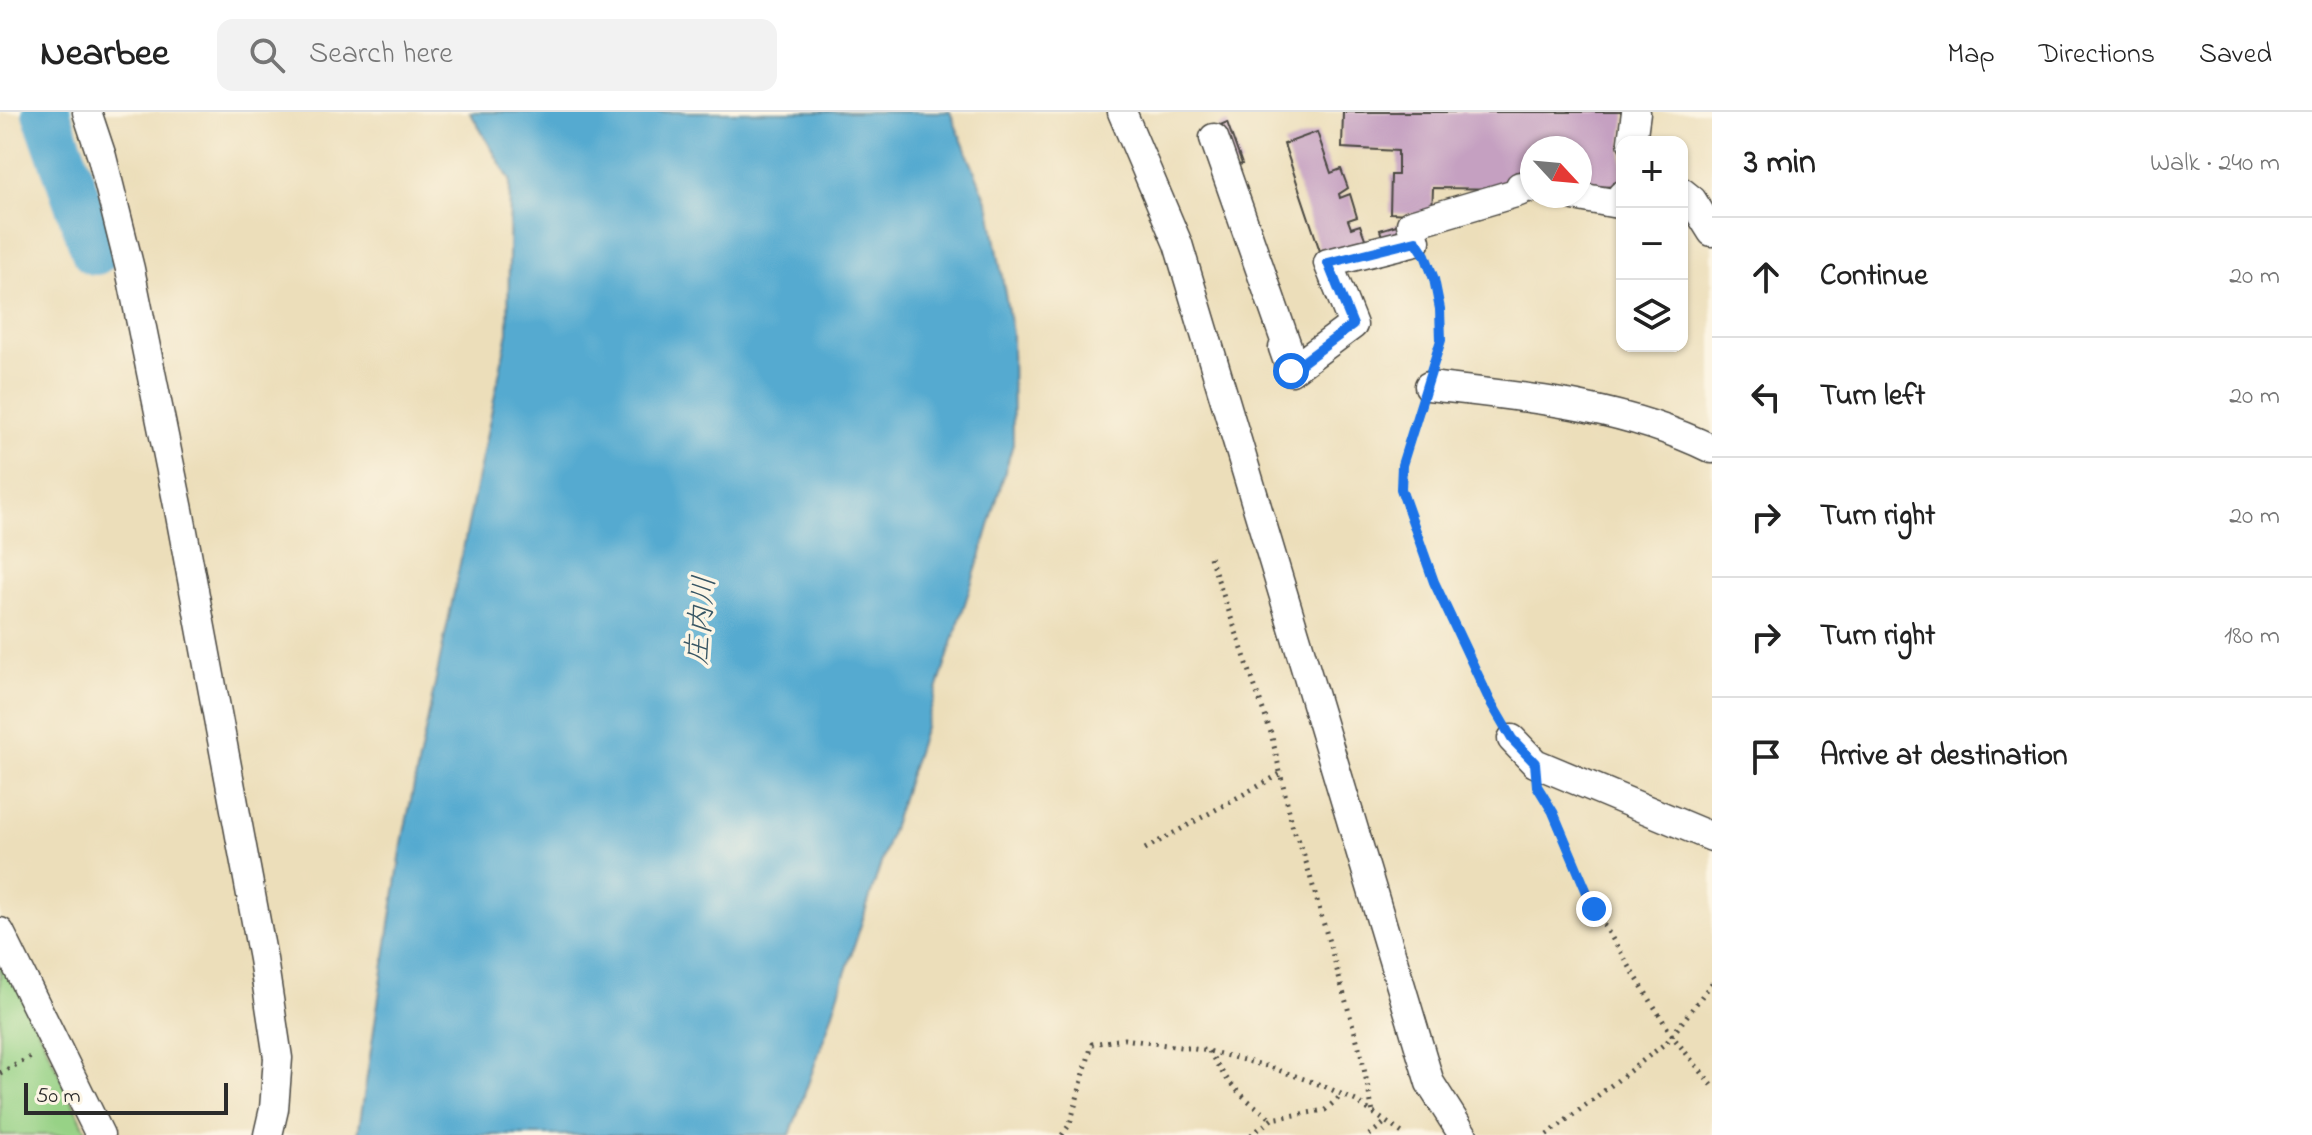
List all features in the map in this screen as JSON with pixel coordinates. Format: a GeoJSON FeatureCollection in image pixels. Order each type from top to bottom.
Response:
{"type":"FeatureCollection","features":[{"type":"Feature","properties":{"kind":"street"},"geometry":{"type":"LineString","coordinates":[[87,112],[102,157],[130,269],[179,510],[263,959],[278,1058],[274,1109],[268,1135]]}},
{"type":"Feature","properties":{"kind":"street"},"geometry":{"type":"LineString","coordinates":[[1122,112],[1178,244],[1430,1083],[1463,1135]]}},
{"type":"Feature","properties":{"kind":"street"},"geometry":{"type":"LineString","coordinates":[[1633,136],[1636,112]]}},
{"type":"Feature","properties":{"kind":"street"},"geometry":{"type":"LineString","coordinates":[[1214,138],[1287,346],[1283,348],[1291,371],[1353,325],[1328,263],[1416,241],[1411,224],[1519,192],[1520,186]]}},
{"type":"Feature","properties":{"kind":"street"},"geometry":{"type":"LineString","coordinates":[[1688,197],[1712,232]]}},
{"type":"Feature","properties":{"kind":"street"},"geometry":{"type":"LineString","coordinates":[[1592,199],[1616,204]]}},
{"type":"Feature","properties":{"kind":"street"},"geometry":{"type":"LineString","coordinates":[[1429,386],[1563,401],[1677,431],[1712,449]]}},
{"type":"Feature","properties":{"kind":"street"},"geometry":{"type":"LineString","coordinates":[[1512,739],[1535,763],[1712,837]]}},
{"type":"Feature","properties":{"kind":"street"},"geometry":{"type":"LineString","coordinates":[[0,932],[100,1135]]}},
{"type":"Feature","properties":{"kind":"path"},"geometry":{"type":"LineString","coordinates":[[1416,241],[1434,279],[1440,309],[1441,340],[1402,465],[1401,489],[1434,582],[1490,701],[1512,739]]}},
{"type":"Feature","properties":{"kind":"path"},"geometry":{"type":"LineString","coordinates":[[1210,557],[1271,733],[1293,828],[1304,855],[1361,1054],[1373,1113]]}},
{"type":"Feature","properties":{"kind":"path"},"geometry":{"type":"LineString","coordinates":[[1535,763],[1537,786],[1553,812],[1594,909],[1673,1037],[1712,1085]]}},
{"type":"Feature","properties":{"kind":"path"},"geometry":{"type":"LineString","coordinates":[[1145,849],[1280,774]]}},
{"type":"Feature","properties":{"kind":"path"},"geometry":{"type":"LineString","coordinates":[[1547,1135],[1673,1037],[1712,983]]}},
{"type":"Feature","properties":{"kind":"path"},"geometry":{"type":"LineString","coordinates":[[1062,1135],[1070,1124],[1092,1044],[1124,1039],[1209,1051],[1270,1067],[1342,1095],[1405,1135]]}},
{"type":"Feature","properties":{"kind":"path"},"geometry":{"type":"LineString","coordinates":[[0,1073],[55,1045]]}},
{"type":"Feature","properties":{"kind":"path"},"geometry":{"type":"LineString","coordinates":[[1209,1051],[1225,1079],[1242,1097],[1272,1119]]}},
{"type":"Feature","properties":{"kind":"path"},"geometry":{"type":"LineString","coordinates":[[1251,1135],[1272,1119],[1325,1110],[1342,1095]]}},
{"type":"Feature","properties":{"kind":"path"},"geometry":{"type":"LineString","coordinates":[[1369,1135],[1386,1122]]}},
{"type":"Feature","properties":{"kind":"green space"},"geometry":{"type":"Polygon","coordinates":[[[0,949],[88,1135],[0,1135],[0,949]]]}},
{"type":"Feature","properties":{"kind":"water","name":"庄内川"},"geometry":{"type":"Polygon","coordinates":[[[470,112],[950,112],[990,208],[1012,333],[1013,444],[980,557],[790,1135],[358,1135],[403,838],[508,332],[510,180],[470,112]]]}},
{"type":"Feature","properties":{"kind":"building"},"geometry":{"type":"Polygon","coordinates":[[[1343,112],[1626,112],[1623,136],[1616,136],[1616,187],[1592,186],[1592,136],[1520,136],[1520,188],[1433,188],[1432,215],[1390,213],[1391,175],[1398,175],[1398,151],[1342,148],[1343,112]]]}},
{"type":"Feature","properties":{"kind":"building"},"geometry":{"type":"Polygon","coordinates":[[[1227,122],[1242,164],[1233,167],[1218,126],[1227,122]]]}},
{"type":"Feature","properties":{"kind":"building"},"geometry":{"type":"Polygon","coordinates":[[[1317,132],[1331,173],[1341,169],[1348,188],[1339,194],[1340,198],[1350,194],[1357,217],[1348,220],[1351,228],[1360,225],[1367,244],[1323,260],[1284,144],[1317,132]]]}},
{"type":"Feature","properties":{"kind":"building"},"geometry":{"type":"Polygon","coordinates":[[[1403,223],[1407,236],[1384,243],[1380,230],[1403,223]]]}},
{"type":"Feature","properties":{"kind":"waterway"},"geometry":{"type":"LineString","coordinates":[[46,112],[95,251]]}},
{"type":"Feature","properties":{"kind":"route"},"geometry":{"type":"LineString","coordinates":[[1291,371],[1353,325],[1328,263],[1416,241],[1434,279],[1440,309],[1441,340],[1402,465],[1401,489],[1434,582],[1490,701],[1512,739],[1535,763],[1537,786],[1553,812],[1594,909]]}}]}
